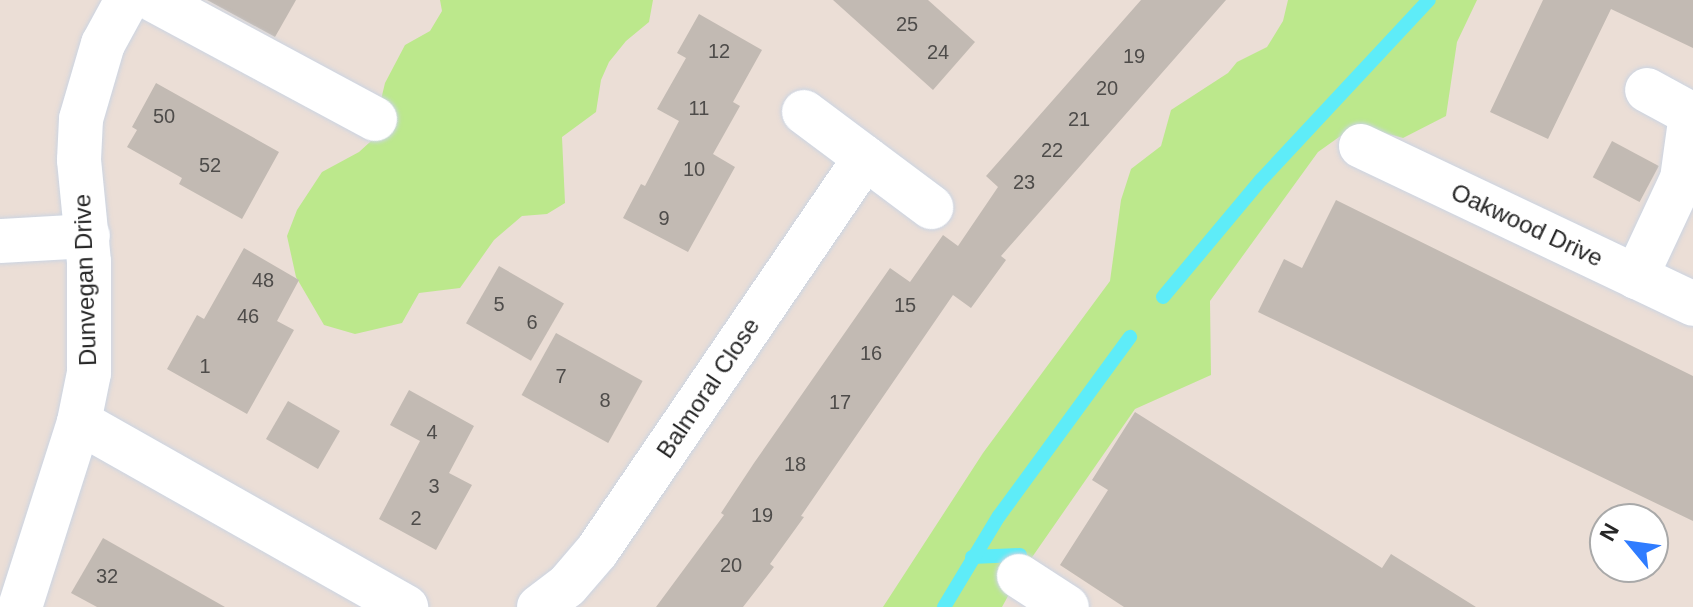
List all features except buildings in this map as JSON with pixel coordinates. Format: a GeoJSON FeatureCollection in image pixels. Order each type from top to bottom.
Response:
{"type":"FeatureCollection","features":[{"type":"Feature","properties":{"kind":"street","name":"Dunvegan Drive"},"geometry":{"type":"LineString","coordinates":[[20,607],[79,422],[89,373],[91,325],[88,236],[79,160],[81,119],[103,44],[127,0]]}},
{"type":"Feature","properties":{"kind":"street"},"geometry":{"type":"LineString","coordinates":[[154,0],[375,119]]}},
{"type":"Feature","properties":{"kind":"street"},"geometry":{"type":"LineString","coordinates":[[1636,277],[1682,179],[1691,114],[1647,90]]}},
{"type":"Feature","properties":{"kind":"street"},"geometry":{"type":"LineString","coordinates":[[804,112],[931,207]]}},
{"type":"Feature","properties":{"kind":"street","name":"Oakwood Drive"},"geometry":{"type":"LineString","coordinates":[[1361,146],[1693,304]]}},
{"type":"Feature","properties":{"kind":"street","name":"Balmoral Close"},"geometry":{"type":"LineString","coordinates":[[539,607],[567,586],[597,551],[865,158]]}},
{"type":"Feature","properties":{"kind":"street"},"geometry":{"type":"LineString","coordinates":[[0,241],[88,236]]}},
{"type":"Feature","properties":{"kind":"street"},"geometry":{"type":"LineString","coordinates":[[79,422],[406,607]]}},
{"type":"Feature","properties":{"kind":"street"},"geometry":{"type":"LineString","coordinates":[[1019,576],[1067,607]]}},
{"type":"Feature","properties":{"kind":"green space"},"geometry":{"type":"Polygon","coordinates":[[[440,0],[653,0],[649,22],[626,41],[609,62],[601,80],[596,112],[562,137],[565,203],[547,214],[522,216],[494,240],[460,288],[419,293],[402,323],[355,334],[324,325],[296,277],[287,236],[297,210],[322,172],[359,152],[381,132],[379,108],[385,83],[405,45],[430,31],[442,11],[440,0]]]}},
{"type":"Feature","properties":{"kind":"green space"},"geometry":{"type":"Polygon","coordinates":[[[1288,0],[1477,0],[1457,42],[1446,116],[1403,138],[1356,125],[1318,152],[1210,301],[1211,375],[1135,409],[1019,576],[1002,607],[883,607],[983,453],[1110,281],[1121,200],[1131,169],[1161,146],[1171,110],[1228,73],[1237,62],[1267,47],[1283,21],[1288,0]]]}},
{"type":"Feature","properties":{"kind":"waterway"},"geometry":{"type":"LineString","coordinates":[[1163,297],[1261,180],[1429,0]]}},
{"type":"Feature","properties":{"kind":"waterway"},"geometry":{"type":"LineString","coordinates":[[944,607],[999,516],[1130,337]]}},
{"type":"Feature","properties":{"kind":"waterway"},"geometry":{"type":"LineString","coordinates":[[972,557],[1020,555]]}}]}
